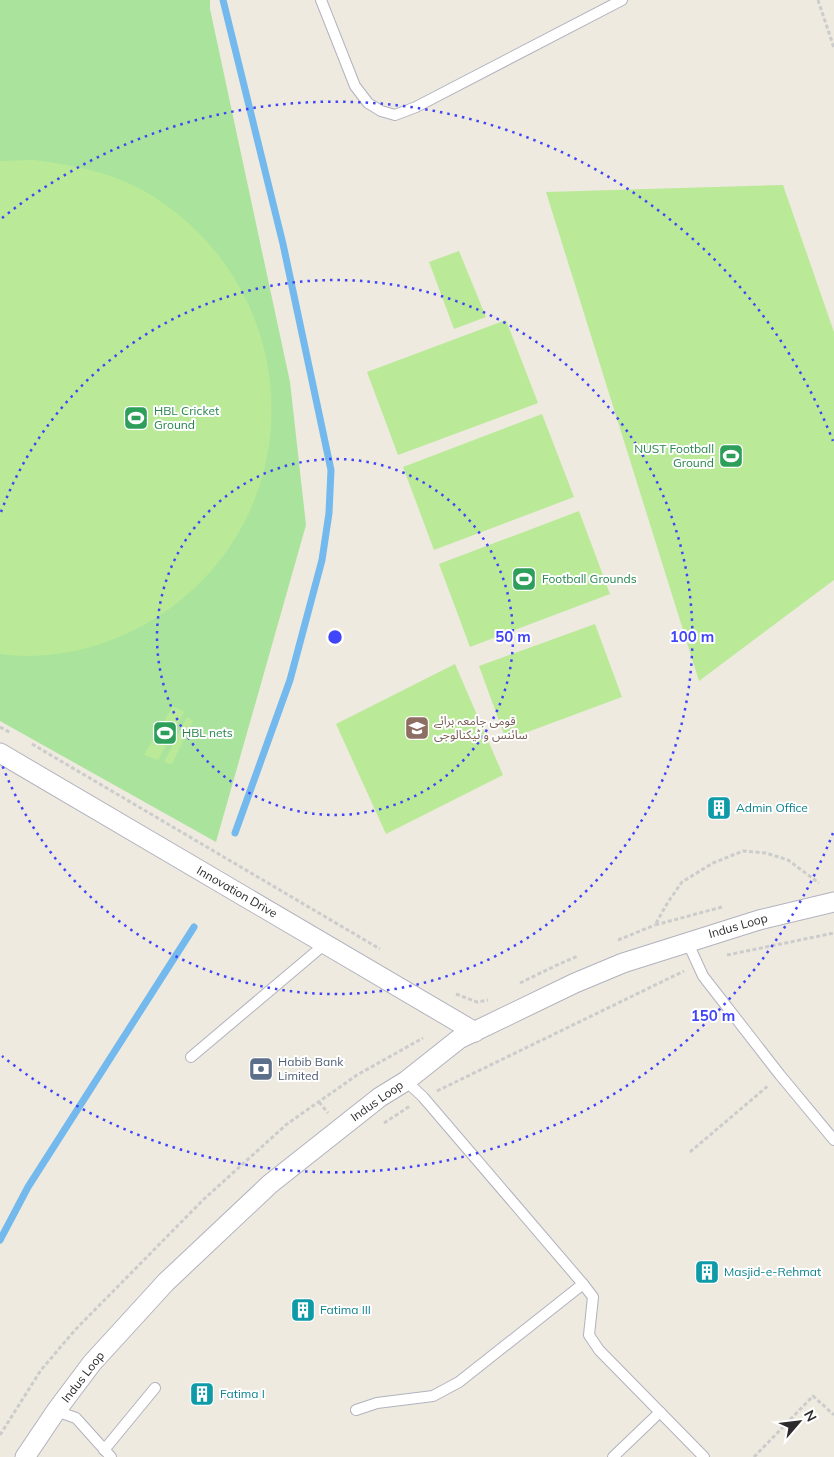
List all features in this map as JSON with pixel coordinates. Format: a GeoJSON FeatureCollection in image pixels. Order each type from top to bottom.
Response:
{"type":"FeatureCollection","features":[{"type":"Feature","properties":{"kind":"street","name":"Innovation Drive"},"geometry":{"type":"LineString","coordinates":[[0,753],[475,1032]]}},
{"type":"Feature","properties":{"kind":"street","name":"Indus Loop"},"geometry":{"type":"LineString","coordinates":[[25,1457],[92,1363],[173,1276],[270,1184],[380,1097],[406,1081],[459,1039],[576,983],[623,963],[687,941],[759,920],[834,902]]}},
{"type":"Feature","properties":{"kind":"lane"},"geometry":{"type":"LineString","coordinates":[[321,0],[355,86],[368,102],[381,111],[395,115],[416,107],[622,0]]}},
{"type":"Feature","properties":{"kind":"lane"},"geometry":{"type":"LineString","coordinates":[[687,941],[702,976],[834,1140]]}},
{"type":"Feature","properties":{"kind":"lane"},"geometry":{"type":"LineString","coordinates":[[191,1056],[325,944]]}},
{"type":"Feature","properties":{"kind":"lane"},"geometry":{"type":"LineString","coordinates":[[406,1081],[423,1097],[593,1297],[589,1335],[599,1350],[704,1457]]}},
{"type":"Feature","properties":{"kind":"lane"},"geometry":{"type":"LineString","coordinates":[[356,1410],[377,1403],[432,1396],[459,1382],[583,1284]]}},
{"type":"Feature","properties":{"kind":"lane"},"geometry":{"type":"LineString","coordinates":[[56,1411],[76,1418],[108,1453],[154,1388]]}},
{"type":"Feature","properties":{"kind":"lane"},"geometry":{"type":"LineString","coordinates":[[613,1457],[660,1412]]}},
{"type":"Feature","properties":{"kind":"path"},"geometry":{"type":"LineString","coordinates":[[818,0],[834,48]]}},
{"type":"Feature","properties":{"kind":"path"},"geometry":{"type":"LineString","coordinates":[[0,726],[17,736]]}},
{"type":"Feature","properties":{"kind":"path"},"geometry":{"type":"LineString","coordinates":[[26,741],[387,953]]}},
{"type":"Feature","properties":{"kind":"path"},"geometry":{"type":"LineString","coordinates":[[655,925],[682,882],[713,863],[743,851],[766,853],[788,860],[820,883],[810,886]]}},
{"type":"Feature","properties":{"kind":"path"},"geometry":{"type":"LineString","coordinates":[[615,942],[655,925],[725,906]]}},
{"type":"Feature","properties":{"kind":"path"},"geometry":{"type":"LineString","coordinates":[[384,1124],[423,1097],[697,964],[724,955],[834,933]]}},
{"type":"Feature","properties":{"kind":"path"},"geometry":{"type":"LineString","coordinates":[[515,987],[557,965],[582,955]]}},
{"type":"Feature","properties":{"kind":"path"},"geometry":{"type":"LineString","coordinates":[[456,994],[477,1002],[495,997]]}},
{"type":"Feature","properties":{"kind":"path"},"geometry":{"type":"LineString","coordinates":[[0,1435],[41,1370],[70,1337],[204,1199],[287,1124],[358,1076],[429,1034]]}},
{"type":"Feature","properties":{"kind":"path"},"geometry":{"type":"LineString","coordinates":[[690,1152],[780,1075]]}},
{"type":"Feature","properties":{"kind":"path"},"geometry":{"type":"LineString","coordinates":[[754,1457],[814,1396],[834,1415]]}},
{"type":"Feature","properties":{"kind":"green space"},"geometry":{"type":"Polygon","coordinates":[[[0,0],[210,0],[210,9],[290,382],[306,525],[216,842],[0,721],[0,0]]]}},
{"type":"Feature","properties":{"kind":"green space","name":"HBL Cricket Ground"},"geometry":{"type":"Polygon","coordinates":[[[34,160],[65,164],[94,171],[137,187],[151,195],[204,238],[241,290],[264,348],[272,410],[264,471],[241,528],[203,580],[149,622],[114,639],[58,654],[19,656],[0,654],[0,161],[34,160]]]}},
{"type":"Feature","properties":{"kind":"green space","name":"NUST Football Ground"},"geometry":{"type":"Polygon","coordinates":[[[783,185],[834,332],[834,580],[699,681],[546,192],[783,185]]]}},
{"type":"Feature","properties":{"kind":"green space"},"geometry":{"type":"Polygon","coordinates":[[[459,251],[486,317],[454,329],[429,262],[459,251]]]}},
{"type":"Feature","properties":{"kind":"green space"},"geometry":{"type":"Polygon","coordinates":[[[506,320],[538,403],[398,455],[367,372],[506,320]]]}},
{"type":"Feature","properties":{"kind":"green space"},"geometry":{"type":"Polygon","coordinates":[[[542,414],[574,497],[434,550],[403,467],[542,414]]]}},
{"type":"Feature","properties":{"kind":"green space","name":"Football Grounds"},"geometry":{"type":"Polygon","coordinates":[[[579,511],[610,594],[470,647],[439,564],[579,511]]]}},
{"type":"Feature","properties":{"kind":"green space"},"geometry":{"type":"Polygon","coordinates":[[[595,624],[622,697],[506,740],[479,666],[595,624]]]}},
{"type":"Feature","properties":{"kind":"green space"},"geometry":{"type":"Polygon","coordinates":[[[455,664],[503,775],[386,834],[336,724],[455,664]]]}},
{"type":"Feature","properties":{"kind":"green space","name":"HBL nets"},"geometry":{"type":"Polygon","coordinates":[[[173,706],[184,712],[158,760],[144,755],[173,706]]]}},
{"type":"Feature","properties":{"kind":"green space","name":"HBL nets"},"geometry":{"type":"Polygon","coordinates":[[[187,717],[193,721],[172,764],[164,762],[187,717]]]}},
{"type":"Feature","properties":{"kind":"waterway"},"geometry":{"type":"LineString","coordinates":[[223,0],[283,244],[331,470],[329,513],[322,560],[290,680],[235,833]]}},
{"type":"Feature","properties":{"kind":"waterway"},"geometry":{"type":"LineString","coordinates":[[0,1240],[28,1187],[194,927]]}},
{"type":"Feature","properties":{"kind":"place","name":"HBL Cricket Ground"},"geometry":{"type":"Point","coordinates":[136,418]}},
{"type":"Feature","properties":{"kind":"place","name":"NUST Football Ground"},"geometry":{"type":"Point","coordinates":[731,456]}},
{"type":"Feature","properties":{"kind":"place","name":"Football Grounds"},"geometry":{"type":"Point","coordinates":[524,579]}},
{"type":"Feature","properties":{"kind":"place","name":"قومی جامعہ برائے سائنس و ٹیکنالوجی"},"geometry":{"type":"Point","coordinates":[417,728]}},
{"type":"Feature","properties":{"kind":"place","name":"HBL nets"},"geometry":{"type":"Point","coordinates":[165,733]}},
{"type":"Feature","properties":{"kind":"place","name":"Admin Office"},"geometry":{"type":"Point","coordinates":[719,808]}},
{"type":"Feature","properties":{"kind":"place","name":"Habib Bank Limited"},"geometry":{"type":"Point","coordinates":[261,1069]}},
{"type":"Feature","properties":{"kind":"place","name":"Masjid-e-Rehmat"},"geometry":{"type":"Point","coordinates":[707,1272]}},
{"type":"Feature","properties":{"kind":"place","name":"Fatima III"},"geometry":{"type":"Point","coordinates":[303,1310]}},
{"type":"Feature","properties":{"kind":"place","name":"Fatima I"},"geometry":{"type":"Point","coordinates":[202,1394]}}]}
